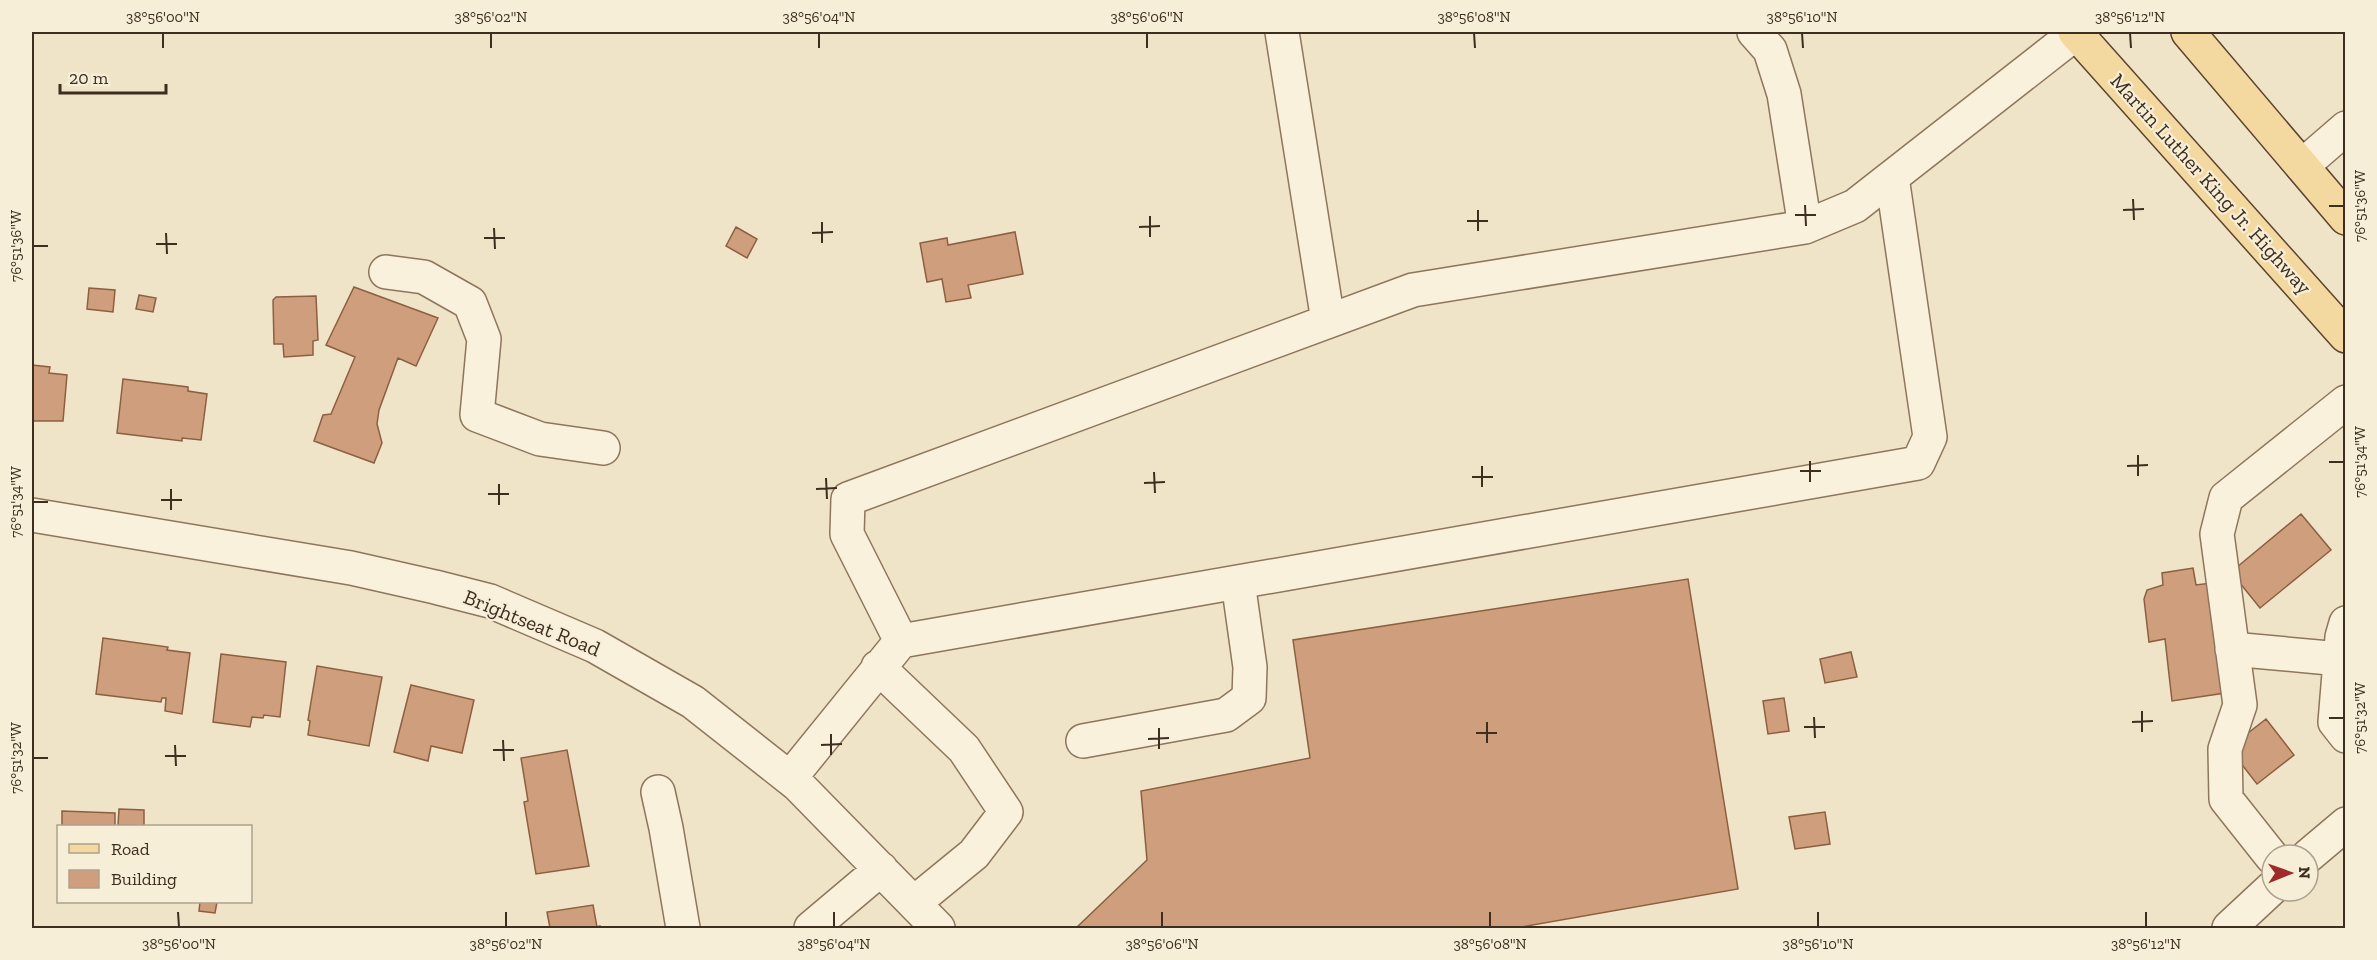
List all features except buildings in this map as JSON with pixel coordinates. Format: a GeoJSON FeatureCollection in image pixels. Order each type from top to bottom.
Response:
{"type":"FeatureCollection","features":[{"type":"Feature","properties":{"kind":"main road","name":"Martin Luther King Jr. Highway"},"geometry":{"type":"LineString","coordinates":[[2076,32],[2346,336]]}},
{"type":"Feature","properties":{"kind":"main road"},"geometry":{"type":"LineString","coordinates":[[2188,32],[2346,219]]}},
{"type":"Feature","properties":{"kind":"street"},"geometry":{"type":"LineString","coordinates":[[1282,32],[1328,321]]}},
{"type":"Feature","properties":{"kind":"street"},"geometry":{"type":"LineString","coordinates":[[1755,32],[1770,50],[1784,94],[1805,227]]}},
{"type":"Feature","properties":{"kind":"street"},"geometry":{"type":"LineString","coordinates":[[901,641],[847,534],[848,499],[1413,290],[1805,227],[1856,206],[2076,32]]}},
{"type":"Feature","properties":{"kind":"street"},"geometry":{"type":"LineString","coordinates":[[2302,166],[2346,128]]}},
{"type":"Feature","properties":{"kind":"street"},"geometry":{"type":"LineString","coordinates":[[789,778],[878,666],[901,641],[1918,463],[1930,436],[1892,177]]}},
{"type":"Feature","properties":{"kind":"street"},"geometry":{"type":"LineString","coordinates":[[386,272],[424,277],[470,303],[484,339],[477,415],[540,439],[603,448]]}},
{"type":"Feature","properties":{"kind":"street"},"geometry":{"type":"LineString","coordinates":[[2261,843],[2226,799],[2225,748],[2240,705],[2217,534],[2226,498],[2346,402]]}},
{"type":"Feature","properties":{"kind":"street","name":"Brightseat Road"},"geometry":{"type":"LineString","coordinates":[[32,515],[351,568],[490,601],[595,646],[693,702],[789,778],[938,928]]}},
{"type":"Feature","properties":{"kind":"street"},"geometry":{"type":"LineString","coordinates":[[1083,741],[1226,715],[1249,698],[1250,667],[1238,582]]}},
{"type":"Feature","properties":{"kind":"street"},"geometry":{"type":"LineString","coordinates":[[2346,623],[2340,659],[2335,722],[2346,736]]}},
{"type":"Feature","properties":{"kind":"street"},"geometry":{"type":"LineString","coordinates":[[2232,649],[2340,659]]}},
{"type":"Feature","properties":{"kind":"street"},"geometry":{"type":"LineString","coordinates":[[878,666],[964,749],[1006,812],[974,854],[914,903]]}},
{"type":"Feature","properties":{"kind":"street"},"geometry":{"type":"LineString","coordinates":[[658,792],[683,928]]}},
{"type":"Feature","properties":{"kind":"street"},"geometry":{"type":"LineString","coordinates":[[2320,846],[2346,824]]}},
{"type":"Feature","properties":{"kind":"street"},"geometry":{"type":"LineString","coordinates":[[811,928],[881,869]]}},
{"type":"Feature","properties":{"kind":"street"},"geometry":{"type":"LineString","coordinates":[[2229,928],[2260,899]]}}]}
